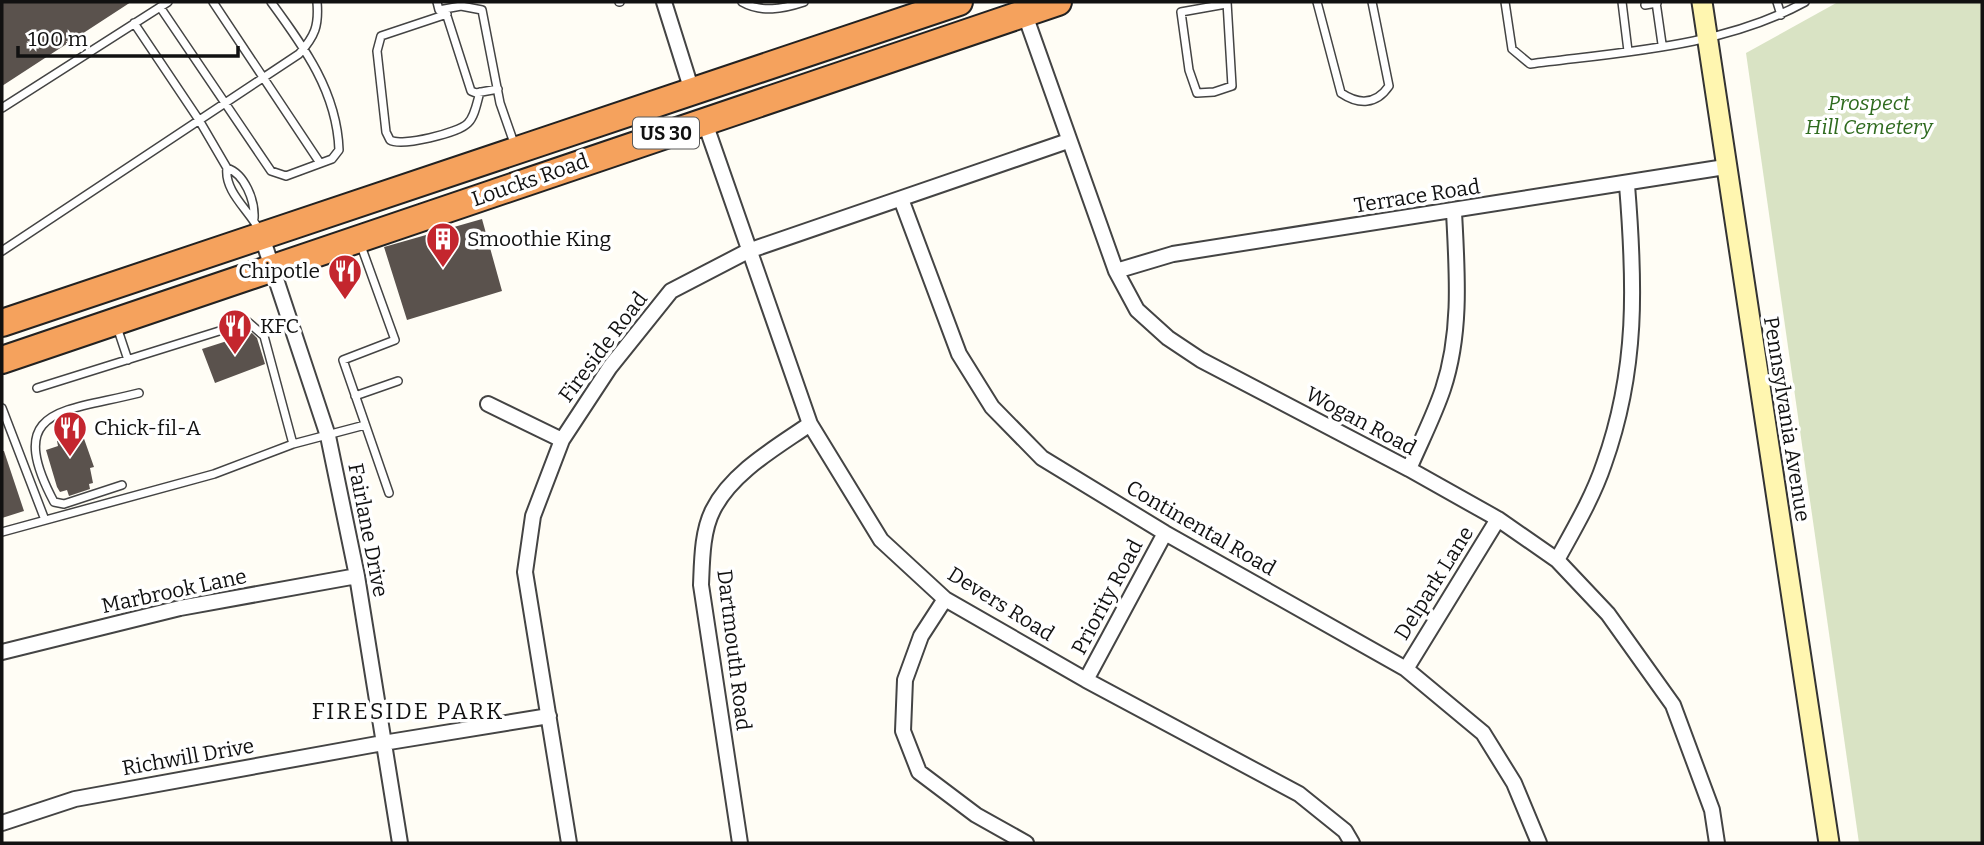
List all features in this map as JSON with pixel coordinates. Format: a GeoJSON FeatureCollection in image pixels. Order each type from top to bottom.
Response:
{"type":"FeatureCollection","features":[{"type":"Feature","properties":{"kind":"highway","name":"Loucks Road"},"geometry":{"type":"LineString","coordinates":[[2,323],[258,226],[516,150],[959,2]]}},
{"type":"Feature","properties":{"kind":"highway","name":"Loucks Road"},"geometry":{"type":"LineString","coordinates":[[2,360],[1058,2]]}},
{"type":"Feature","properties":{"kind":"street"},"geometry":{"type":"LineString","coordinates":[[664,2],[692,91]]}},
{"type":"Feature","properties":{"kind":"street","name":"Pennsylvania Avenue"},"geometry":{"type":"LineString","coordinates":[[1702,2],[1829,843]]}},
{"type":"Feature","properties":{"kind":"street","name":"Wogan Road"},"geometry":{"type":"LineString","coordinates":[[1024,12],[1116,271],[1137,310],[1168,338],[1200,360],[1409,469],[1498,519],[1557,559],[1608,614],[1673,705],[1712,810],[1717,843]]}},
{"type":"Feature","properties":{"kind":"street","name":"Devers Road"},"geometry":{"type":"LineString","coordinates":[[704,120],[810,424],[881,540],[945,599],[1086,680],[1299,794],[1345,831],[1352,843]]}},
{"type":"Feature","properties":{"kind":"street","name":"Fireside Road"},"geometry":{"type":"LineString","coordinates":[[569,843],[525,572],[533,516],[562,440],[610,367],[671,291],[748,251],[1068,141]]}},
{"type":"Feature","properties":{"kind":"street","name":"Terrace Road"},"geometry":{"type":"LineString","coordinates":[[1116,271],[1173,254],[1627,185],[1725,167]]}},
{"type":"Feature","properties":{"kind":"street"},"geometry":{"type":"LineString","coordinates":[[1557,559],[1604,465],[1622,398],[1632,339],[1634,280],[1627,185]]}},
{"type":"Feature","properties":{"kind":"street","name":"Continental Road"},"geometry":{"type":"LineString","coordinates":[[901,199],[959,354],[992,407],[1042,458],[1165,533],[1406,669],[1483,733],[1514,783],[1539,843]]}},
{"type":"Feature","properties":{"kind":"street"},"geometry":{"type":"LineString","coordinates":[[1409,469],[1443,389],[1452,348],[1458,293],[1454,212]]}},
{"type":"Feature","properties":{"kind":"street","name":"Fairlane Drive"},"geometry":{"type":"LineString","coordinates":[[258,226],[328,436],[357,576],[400,843]]}},
{"type":"Feature","properties":{"kind":"street"},"geometry":{"type":"LineString","coordinates":[[488,404],[562,440]]}},
{"type":"Feature","properties":{"kind":"street","name":"Dartmouth Road"},"geometry":{"type":"LineString","coordinates":[[740,843],[701,585],[703,546],[713,510],[749,466],[810,424]]}},
{"type":"Feature","properties":{"kind":"street","name":"Delpark Lane"},"geometry":{"type":"LineString","coordinates":[[1406,669],[1498,519]]}},
{"type":"Feature","properties":{"kind":"street","name":"Priority Road"},"geometry":{"type":"LineString","coordinates":[[1086,680],[1165,533]]}},
{"type":"Feature","properties":{"kind":"street","name":"Marbrook Lane"},"geometry":{"type":"LineString","coordinates":[[2,652],[180,608],[357,576]]}},
{"type":"Feature","properties":{"kind":"street"},"geometry":{"type":"LineString","coordinates":[[945,599],[921,636],[905,680],[903,731],[919,772],[976,815],[1026,843]]}},
{"type":"Feature","properties":{"kind":"street","name":"Richwill Drive"},"geometry":{"type":"LineString","coordinates":[[2,823],[75,799],[383,743],[550,716]]}},
{"type":"Feature","properties":{"kind":"lane"},"geometry":{"type":"LineString","coordinates":[[2,108],[168,2]]}},
{"type":"Feature","properties":{"kind":"lane"},"geometry":{"type":"LineString","coordinates":[[213,2],[320,163]]}},
{"type":"Feature","properties":{"kind":"lane"},"geometry":{"type":"LineString","coordinates":[[160,7],[271,171],[286,176],[332,159],[339,150],[338,120],[305,47],[271,2]]}},
{"type":"Feature","properties":{"kind":"lane"},"geometry":{"type":"LineString","coordinates":[[2,251],[305,47],[313,39],[319,23],[317,2]]}},
{"type":"Feature","properties":{"kind":"lane"},"geometry":{"type":"LineString","coordinates":[[437,2],[439,10],[446,11]]}},
{"type":"Feature","properties":{"kind":"lane"},"geometry":{"type":"LineString","coordinates":[[741,2],[751,7],[767,9],[804,2]]}},
{"type":"Feature","properties":{"kind":"lane"},"geometry":{"type":"LineString","coordinates":[[1317,2],[1341,93],[1351,100],[1364,103],[1381,97],[1389,86],[1372,2]]}},
{"type":"Feature","properties":{"kind":"lane"},"geometry":{"type":"LineString","coordinates":[[1505,2],[1512,49],[1530,64],[1707,38],[1781,15],[1805,2]]}},
{"type":"Feature","properties":{"kind":"lane"},"geometry":{"type":"LineString","coordinates":[[1622,2],[1628,51]]}},
{"type":"Feature","properties":{"kind":"lane"},"geometry":{"type":"LineString","coordinates":[[1777,2],[1781,15]]}},
{"type":"Feature","properties":{"kind":"lane"},"geometry":{"type":"LineString","coordinates":[[1227,3],[1232,86],[1214,92],[1197,93],[1189,70],[1181,12],[1227,3]]}},
{"type":"Feature","properties":{"kind":"lane"},"geometry":{"type":"LineString","coordinates":[[1645,5],[1656,3],[1662,44]]}},
{"type":"Feature","properties":{"kind":"lane"},"geometry":{"type":"LineString","coordinates":[[480,92],[472,117],[461,128],[401,144],[390,139],[386,132],[377,51],[381,36],[461,6],[482,10],[498,89],[516,150]]}},
{"type":"Feature","properties":{"kind":"lane"},"geometry":{"type":"LineString","coordinates":[[446,11],[471,91],[498,89]]}},
{"type":"Feature","properties":{"kind":"lane"},"geometry":{"type":"LineString","coordinates":[[134,23],[199,120],[227,168],[235,171],[242,181],[254,205],[258,226]]}},
{"type":"Feature","properties":{"kind":"lane"},"geometry":{"type":"LineString","coordinates":[[227,168],[226,174],[244,211],[258,226]]}},
{"type":"Feature","properties":{"kind":"lane"},"geometry":{"type":"LineString","coordinates":[[359,239],[396,340],[343,360],[389,493]]}},
{"type":"Feature","properties":{"kind":"lane"},"geometry":{"type":"LineString","coordinates":[[115,322],[128,360]]}},
{"type":"Feature","properties":{"kind":"lane"},"geometry":{"type":"LineString","coordinates":[[37,388],[248,322],[264,336],[293,444]]}},
{"type":"Feature","properties":{"kind":"lane"},"geometry":{"type":"LineString","coordinates":[[355,396],[398,381]]}},
{"type":"Feature","properties":{"kind":"lane"},"geometry":{"type":"LineString","coordinates":[[122,485],[64,504],[54,502],[36,454],[34,439],[38,427],[51,414],[139,393]]}},
{"type":"Feature","properties":{"kind":"lane"},"geometry":{"type":"LineString","coordinates":[[2,408],[46,520]]}},
{"type":"Feature","properties":{"kind":"lane"},"geometry":{"type":"LineString","coordinates":[[2,532],[214,474],[293,444],[365,425]]}},
{"type":"Feature","properties":{"kind":"green space","name":"Prospect Hill Cemetery"},"geometry":{"type":"Polygon","coordinates":[[[1838,2],[1982,2],[1982,843],[1859,843],[1746,53],[1838,2]]]}},
{"type":"Feature","properties":{"kind":"building"},"geometry":{"type":"Polygon","coordinates":[[[2,2],[131,2],[2,86],[2,2]]]}},
{"type":"Feature","properties":{"kind":"building","name":"Smoothie King"},"geometry":{"type":"Polygon","coordinates":[[[482,219],[502,291],[407,320],[384,247],[482,219]]]}},
{"type":"Feature","properties":{"kind":"building","name":"KFC"},"geometry":{"type":"Polygon","coordinates":[[[252,333],[257,338],[265,364],[215,383],[202,349],[252,333]]]}},
{"type":"Feature","properties":{"kind":"building","name":"Chick-fil-A"},"geometry":{"type":"Polygon","coordinates":[[[73,431],[74,435],[82,433],[94,467],[90,468],[93,483],[89,484],[90,489],[69,496],[67,490],[60,492],[57,487],[46,450],[58,446],[57,441],[63,440],[61,433],[73,431]]]}},
{"type":"Feature","properties":{"kind":"building"},"geometry":{"type":"Polygon","coordinates":[[[2,451],[24,511],[2,518],[2,451]]]}},
{"type":"Feature","properties":{"kind":"place","name":"Smoothie King"},"geometry":{"type":"Point","coordinates":[443,269]}},
{"type":"Feature","properties":{"kind":"place","name":"Chipotle"},"geometry":{"type":"Point","coordinates":[345,301]}},
{"type":"Feature","properties":{"kind":"place","name":"KFC"},"geometry":{"type":"Point","coordinates":[235,356]}},
{"type":"Feature","properties":{"kind":"place","name":"Chick-fil-A"},"geometry":{"type":"Point","coordinates":[70,458]}},
{"type":"Feature","properties":{"kind":"district","name":"FIRESIDE PARK"},"geometry":{"type":"Point","coordinates":[408,711]}}]}
